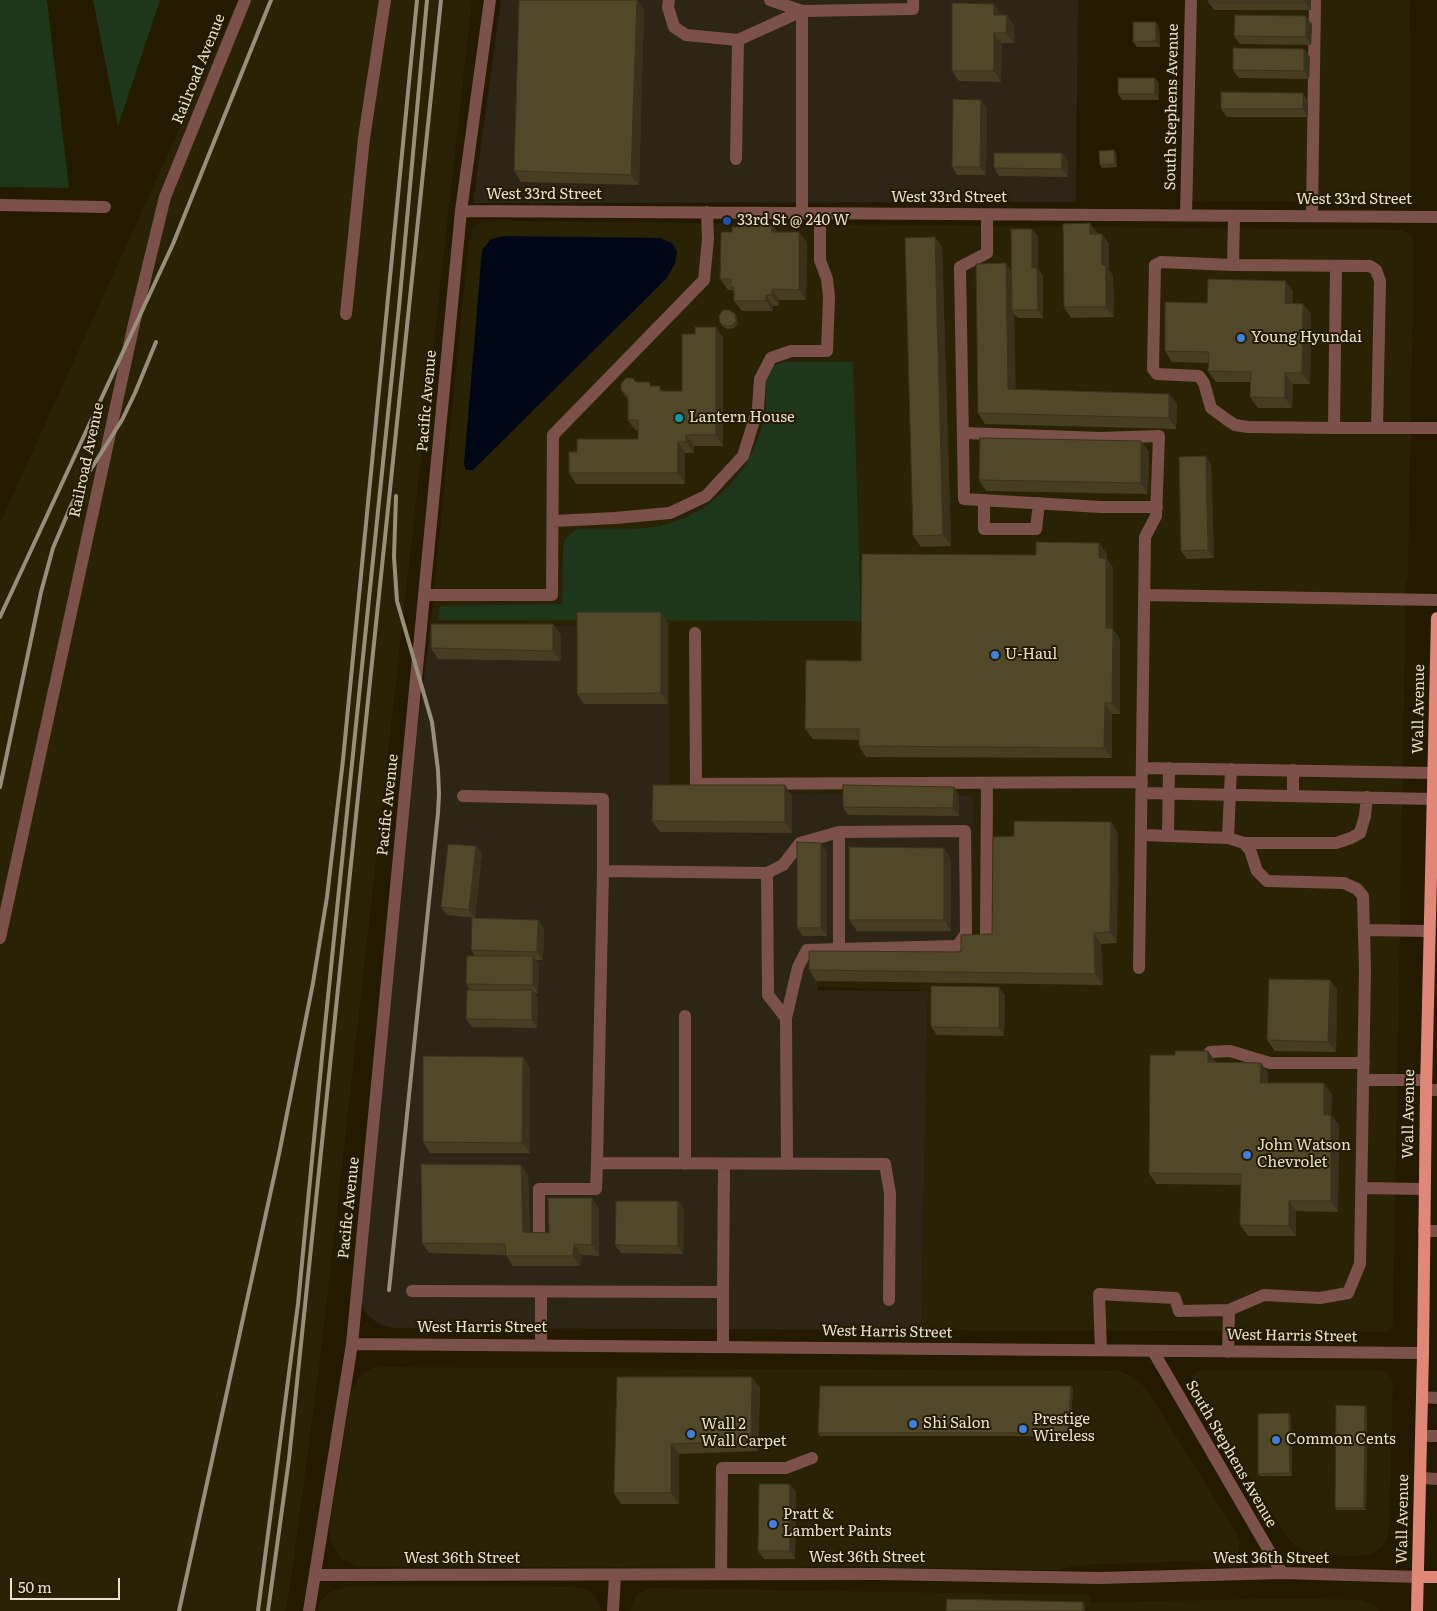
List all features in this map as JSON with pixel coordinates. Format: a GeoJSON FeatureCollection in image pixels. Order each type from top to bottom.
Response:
{"type":"FeatureCollection","features":[{"type":"Feature","properties":{"kind":"main road","name":"Wall Avenue"},"geometry":{"type":"LineString","coordinates":[[1417,1611],[1423,1353],[1424,1189],[1430,1087],[1430,931],[1437,618]]}},
{"type":"Feature","properties":{"kind":"main road"},"geometry":{"type":"LineString","coordinates":[[1418,1577],[1437,1577]]}},
{"type":"Feature","properties":{"kind":"street","name":"Railroad Avenue"},"geometry":{"type":"LineString","coordinates":[[0,938],[133,328],[165,196],[245,0]]}},
{"type":"Feature","properties":{"kind":"street"},"geometry":{"type":"LineString","coordinates":[[346,314],[364,138],[386,0]]}},
{"type":"Feature","properties":{"kind":"street","name":"Pacific Avenue"},"geometry":{"type":"LineString","coordinates":[[309,1611],[352,1344],[461,211],[490,0]]}},
{"type":"Feature","properties":{"kind":"street"},"geometry":{"type":"LineString","coordinates":[[669,0],[668,7],[674,27],[686,35],[738,40],[802,11]]}},
{"type":"Feature","properties":{"kind":"street"},"geometry":{"type":"LineString","coordinates":[[770,0],[802,11],[913,9],[913,0]]}},
{"type":"Feature","properties":{"kind":"street","name":"South Stephens Avenue"},"geometry":{"type":"LineString","coordinates":[[1186,216],[1191,0]]}},
{"type":"Feature","properties":{"kind":"street"},"geometry":{"type":"LineString","coordinates":[[1312,216],[1315,0]]}},
{"type":"Feature","properties":{"kind":"street"},"geometry":{"type":"LineString","coordinates":[[802,11],[802,213]]}},
{"type":"Feature","properties":{"kind":"street"},"geometry":{"type":"LineString","coordinates":[[736,159],[738,40]]}},
{"type":"Feature","properties":{"kind":"street"},"geometry":{"type":"LineString","coordinates":[[0,205],[105,207]]}},
{"type":"Feature","properties":{"kind":"street","name":"West 33rd Street"},"geometry":{"type":"LineString","coordinates":[[461,211],[1437,217]]}},
{"type":"Feature","properties":{"kind":"street"},"geometry":{"type":"LineString","coordinates":[[425,595],[552,596],[553,435],[704,280],[708,239],[707,212]]}},
{"type":"Feature","properties":{"kind":"street"},"geometry":{"type":"LineString","coordinates":[[553,521],[670,513],[706,496],[743,456],[758,408],[760,379],[771,358],[791,352],[827,352],[829,297],[827,279],[820,260],[820,213]]}},
{"type":"Feature","properties":{"kind":"street"},"geometry":{"type":"LineString","coordinates":[[987,214],[987,253],[960,267],[964,500],[1101,507],[1156,507]]}},
{"type":"Feature","properties":{"kind":"street"},"geometry":{"type":"LineString","coordinates":[[1233,265],[1234,216]]}},
{"type":"Feature","properties":{"kind":"street"},"geometry":{"type":"LineString","coordinates":[[1377,428],[1380,281],[1376,270],[1370,266],[1233,265],[1161,262],[1155,264],[1153,369],[1157,374],[1199,376],[1204,383],[1211,408],[1236,425],[1248,427],[1334,428],[1377,428],[1437,428]]}},
{"type":"Feature","properties":{"kind":"street"},"geometry":{"type":"LineString","coordinates":[[1334,428],[1336,266]]}},
{"type":"Feature","properties":{"kind":"street"},"geometry":{"type":"LineString","coordinates":[[964,434],[1101,438],[1159,436],[1156,516],[1145,537],[1139,968]]}},
{"type":"Feature","properties":{"kind":"street"},"geometry":{"type":"LineString","coordinates":[[984,500],[984,529],[1036,529],[1039,503]]}},
{"type":"Feature","properties":{"kind":"street"},"geometry":{"type":"LineString","coordinates":[[1144,595],[1437,600]]}},
{"type":"Feature","properties":{"kind":"street"},"geometry":{"type":"LineString","coordinates":[[695,633],[696,784],[987,783],[1142,787],[1168,793],[1433,798]]}},
{"type":"Feature","properties":{"kind":"street"},"geometry":{"type":"LineString","coordinates":[[1142,768],[1433,773]]}},
{"type":"Feature","properties":{"kind":"street"},"geometry":{"type":"LineString","coordinates":[[1168,836],[1169,768]]}},
{"type":"Feature","properties":{"kind":"street"},"geometry":{"type":"LineString","coordinates":[[1228,838],[1231,769]]}},
{"type":"Feature","properties":{"kind":"street"},"geometry":{"type":"LineString","coordinates":[[1293,770],[1293,796]]}},
{"type":"Feature","properties":{"kind":"street"},"geometry":{"type":"LineString","coordinates":[[986,936],[987,783]]}},
{"type":"Feature","properties":{"kind":"street"},"geometry":{"type":"LineString","coordinates":[[463,796],[603,800],[596,1189],[539,1189],[539,1235]]}},
{"type":"Feature","properties":{"kind":"street"},"geometry":{"type":"LineString","coordinates":[[1141,835],[1228,838],[1244,844],[1336,844],[1360,833],[1365,816],[1367,797]]}},
{"type":"Feature","properties":{"kind":"street"},"geometry":{"type":"LineString","coordinates":[[603,871],[767,873],[783,865],[800,843],[839,832],[965,831],[966,934],[957,946],[807,950],[798,967],[786,1018],[787,1164]]}},
{"type":"Feature","properties":{"kind":"street"},"geometry":{"type":"LineString","coordinates":[[839,832],[839,949]]}},
{"type":"Feature","properties":{"kind":"street"},"geometry":{"type":"LineString","coordinates":[[1101,1350],[1099,1294],[1175,1298],[1179,1311],[1229,1310],[1264,1295],[1320,1298],[1348,1293],[1360,1264],[1364,1063],[1365,930],[1363,896],[1357,889],[1344,884],[1267,881],[1257,871],[1250,850],[1244,844]]}},
{"type":"Feature","properties":{"kind":"street"},"geometry":{"type":"LineString","coordinates":[[767,873],[768,995],[786,1018]]}},
{"type":"Feature","properties":{"kind":"street"},"geometry":{"type":"LineString","coordinates":[[1365,930],[1430,931]]}},
{"type":"Feature","properties":{"kind":"street"},"geometry":{"type":"LineString","coordinates":[[685,1016],[685,1164]]}},
{"type":"Feature","properties":{"kind":"street"},"geometry":{"type":"LineString","coordinates":[[1210,1052],[1230,1051],[1270,1063],[1364,1063]]}},
{"type":"Feature","properties":{"kind":"street"},"geometry":{"type":"LineString","coordinates":[[1363,1080],[1430,1087]]}},
{"type":"Feature","properties":{"kind":"street"},"geometry":{"type":"LineString","coordinates":[[596,1163],[885,1164],[890,1193],[889,1300]]}},
{"type":"Feature","properties":{"kind":"street"},"geometry":{"type":"LineString","coordinates":[[723,1346],[724,1164]]}},
{"type":"Feature","properties":{"kind":"street"},"geometry":{"type":"LineString","coordinates":[[1361,1188],[1424,1189]]}},
{"type":"Feature","properties":{"kind":"street"},"geometry":{"type":"LineString","coordinates":[[1424,1231],[1437,1231]]}},
{"type":"Feature","properties":{"kind":"street"},"geometry":{"type":"LineString","coordinates":[[412,1292],[723,1292]]}},
{"type":"Feature","properties":{"kind":"street"},"geometry":{"type":"LineString","coordinates":[[540,1292],[541,1345]]}},
{"type":"Feature","properties":{"kind":"street"},"geometry":{"type":"LineString","coordinates":[[1228,1352],[1229,1310]]}},
{"type":"Feature","properties":{"kind":"street","name":"West Harris Street"},"geometry":{"type":"LineString","coordinates":[[352,1344],[1423,1353]]}},
{"type":"Feature","properties":{"kind":"street","name":"South Stephens Avenue"},"geometry":{"type":"LineString","coordinates":[[1153,1351],[1282,1573]]}},
{"type":"Feature","properties":{"kind":"street"},"geometry":{"type":"LineString","coordinates":[[1422,1397],[1437,1398]]}},
{"type":"Feature","properties":{"kind":"street"},"geometry":{"type":"LineString","coordinates":[[1421,1436],[1437,1436]]}},
{"type":"Feature","properties":{"kind":"street"},"geometry":{"type":"LineString","coordinates":[[721,1574],[722,1468],[786,1468],[812,1458]]}},
{"type":"Feature","properties":{"kind":"street"},"geometry":{"type":"LineString","coordinates":[[1420,1478],[1437,1479]]}},
{"type":"Feature","properties":{"kind":"street","name":"West 36th Street"},"geometry":{"type":"LineString","coordinates":[[315,1575],[879,1574],[1100,1578],[1282,1573],[1418,1577]]}},
{"type":"Feature","properties":{"kind":"street"},"geometry":{"type":"LineString","coordinates":[[613,1611],[614,1575]]}},
{"type":"Feature","properties":{"kind":"shaded area"},"geometry":{"type":"Polygon","coordinates":[[[238,0],[472,0],[322,1345],[291,1581],[286,1611],[0,1611],[0,523],[238,0]]]}},
{"type":"Feature","properties":{"kind":"shaded area"},"geometry":{"type":"Polygon","coordinates":[[[501,0],[1078,0],[1076,202],[473,203],[501,0]]]}},
{"type":"Feature","properties":{"kind":"shaded area"},"geometry":{"type":"Polygon","coordinates":[[[1190,0],[1410,0],[1411,203],[1185,201],[1190,0]]]}},
{"type":"Feature","properties":{"kind":"shaded area"},"geometry":{"type":"Polygon","coordinates":[[[488,221],[1401,230],[1412,235],[1414,243],[1408,576],[1406,580],[1393,1323],[1391,1330],[1387,1332],[921,1330],[928,991],[818,987],[818,960],[669,791],[668,622],[430,630],[469,240],[474,227],[488,221]]]}},
{"type":"Feature","properties":{"kind":"shaded area"},"geometry":{"type":"Polygon","coordinates":[[[669,622],[669,791],[974,796],[972,960],[818,960],[818,990],[928,991],[921,1330],[395,1328],[380,1325],[366,1314],[361,1301],[417,735],[430,630],[669,622]]]}},
{"type":"Feature","properties":{"kind":"shaded area"},"geometry":{"type":"Polygon","coordinates":[[[373,1368],[1119,1371],[1134,1377],[1146,1388],[1237,1534],[1240,1543],[1239,1551],[1234,1558],[1227,1560],[1079,1565],[1057,1570],[823,1566],[742,1568],[357,1566],[343,1560],[337,1554],[330,1539],[330,1525],[352,1387],[363,1373],[373,1368]]]}},
{"type":"Feature","properties":{"kind":"shaded area"},"geometry":{"type":"Polygon","coordinates":[[[1200,1371],[1383,1371],[1389,1374],[1393,1381],[1389,1529],[1386,1541],[1382,1547],[1374,1553],[1361,1556],[1320,1555],[1308,1553],[1294,1545],[1287,1537],[1192,1385],[1192,1376],[1200,1371]]]}},
{"type":"Feature","properties":{"kind":"shaded area"},"geometry":{"type":"Polygon","coordinates":[[[348,1586],[582,1588],[590,1591],[598,1601],[601,1611],[317,1611],[321,1601],[330,1592],[348,1586]]]}},
{"type":"Feature","properties":{"kind":"shaded area"},"geometry":{"type":"Polygon","coordinates":[[[650,1588],[1087,1595],[1090,1597],[1090,1603],[1288,1598],[1361,1600],[1371,1603],[1380,1611],[630,1611],[635,1596],[650,1588]]]}},
{"type":"Feature","properties":{"kind":"green space"},"geometry":{"type":"Polygon","coordinates":[[[0,0],[47,0],[69,188],[0,187],[0,0]]]}},
{"type":"Feature","properties":{"kind":"green space"},"geometry":{"type":"Polygon","coordinates":[[[93,0],[160,0],[118,126],[93,0]]]}},
{"type":"Feature","properties":{"kind":"green space"},"geometry":{"type":"Polygon","coordinates":[[[788,362],[853,362],[861,621],[438,620],[440,606],[562,604],[563,547],[565,540],[570,534],[576,530],[584,529],[635,529],[661,526],[687,517],[709,504],[728,487],[743,469],[762,427],[766,405],[766,380],[773,366],[788,362]]]}},
{"type":"Feature","properties":{"kind":"water"},"geometry":{"type":"Polygon","coordinates":[[[504,236],[660,238],[672,243],[677,251],[675,264],[666,279],[473,470],[466,470],[464,464],[482,250],[491,239],[504,236]]]}},
{"type":"Feature","properties":{"kind":"building"},"geometry":{"type":"Polygon","coordinates":[[[519,0],[637,0],[631,175],[514,171],[519,0]]]}},
{"type":"Feature","properties":{"kind":"building"},"geometry":{"type":"Polygon","coordinates":[[[1208,0],[1305,0],[1305,2],[1208,2],[1208,0]]]}},
{"type":"Feature","properties":{"kind":"building"},"geometry":{"type":"Polygon","coordinates":[[[952,3],[994,4],[994,15],[1007,15],[1006,33],[994,33],[994,71],[952,71],[952,3]]]}},
{"type":"Feature","properties":{"kind":"building"},"geometry":{"type":"Polygon","coordinates":[[[1235,15],[1306,16],[1306,37],[1234,36],[1235,15]]]}},
{"type":"Feature","properties":{"kind":"building"},"geometry":{"type":"Polygon","coordinates":[[[1133,22],[1156,22],[1156,41],[1133,42],[1133,22]]]}},
{"type":"Feature","properties":{"kind":"building"},"geometry":{"type":"Polygon","coordinates":[[[1233,48],[1304,49],[1304,71],[1233,70],[1233,48]]]}},
{"type":"Feature","properties":{"kind":"building"},"geometry":{"type":"Polygon","coordinates":[[[1118,78],[1155,78],[1155,94],[1118,94],[1118,78]]]}},
{"type":"Feature","properties":{"kind":"building"},"geometry":{"type":"Polygon","coordinates":[[[1221,92],[1303,93],[1303,109],[1221,109],[1221,92]]]}},
{"type":"Feature","properties":{"kind":"building"},"geometry":{"type":"Polygon","coordinates":[[[953,99],[981,100],[980,167],[952,167],[953,99]]]}},
{"type":"Feature","properties":{"kind":"building"},"geometry":{"type":"Polygon","coordinates":[[[1114,150],[1115,164],[1100,165],[1099,151],[1114,150]]]}},
{"type":"Feature","properties":{"kind":"building"},"geometry":{"type":"Polygon","coordinates":[[[994,153],[1062,153],[1062,169],[994,168],[994,153]]]}},
{"type":"Feature","properties":{"kind":"building"},"geometry":{"type":"Polygon","coordinates":[[[1090,223],[1090,234],[1102,234],[1102,265],[1106,265],[1106,307],[1064,307],[1063,224],[1090,223]]]}},
{"type":"Feature","properties":{"kind":"building"},"geometry":{"type":"Polygon","coordinates":[[[740,225],[772,225],[772,232],[799,232],[799,290],[772,289],[772,295],[766,295],[766,301],[734,301],[734,287],[731,288],[731,279],[720,279],[721,232],[732,232],[732,227],[740,227],[740,225]]]}},
{"type":"Feature","properties":{"kind":"building"},"geometry":{"type":"Polygon","coordinates":[[[1011,229],[1032,229],[1032,268],[1037,268],[1038,310],[1012,310],[1011,229]]]}},
{"type":"Feature","properties":{"kind":"building"},"geometry":{"type":"Polygon","coordinates":[[[935,237],[943,535],[913,536],[905,238],[935,237]]]}},
{"type":"Feature","properties":{"kind":"building"},"geometry":{"type":"Polygon","coordinates":[[[1006,263],[1008,389],[1169,394],[1169,418],[978,413],[976,264],[1006,263]]]}},
{"type":"Feature","properties":{"kind":"building","name":"Young Hyundai"},"geometry":{"type":"Polygon","coordinates":[[[1208,279],[1286,281],[1285,303],[1303,304],[1302,373],[1285,373],[1285,398],[1250,397],[1251,372],[1208,371],[1209,352],[1165,351],[1165,302],[1207,303],[1208,279]]]}},
{"type":"Feature","properties":{"kind":"building"},"geometry":{"type":"Polygon","coordinates":[[[723,310],[729,310],[735,314],[736,321],[732,326],[720,323],[719,316],[723,310]]]}},
{"type":"Feature","properties":{"kind":"building","name":"Lantern House"},"geometry":{"type":"Polygon","coordinates":[[[695,327],[716,327],[716,435],[686,435],[686,442],[678,442],[678,473],[569,473],[569,452],[577,452],[577,439],[638,439],[638,420],[628,420],[628,396],[621,390],[621,384],[626,378],[632,378],[636,382],[650,382],[650,386],[660,386],[660,391],[682,391],[682,334],[695,334],[695,327]]]}},
{"type":"Feature","properties":{"kind":"building"},"geometry":{"type":"Polygon","coordinates":[[[980,438],[1141,441],[1141,483],[979,480],[980,438]]]}},
{"type":"Feature","properties":{"kind":"building"},"geometry":{"type":"Polygon","coordinates":[[[1206,456],[1208,550],[1181,551],[1179,457],[1206,456]]]}},
{"type":"Feature","properties":{"kind":"building","name":"U-Haul"},"geometry":{"type":"Polygon","coordinates":[[[1036,542],[1099,543],[1099,558],[1106,558],[1106,628],[1113,628],[1112,703],[1105,703],[1104,748],[859,746],[859,729],[805,729],[806,660],[861,661],[862,554],[1036,555],[1036,542]]]}},
{"type":"Feature","properties":{"kind":"building"},"geometry":{"type":"Polygon","coordinates":[[[577,612],[661,612],[661,693],[577,694],[577,612]]]}},
{"type":"Feature","properties":{"kind":"building"},"geometry":{"type":"Polygon","coordinates":[[[431,624],[553,624],[553,651],[431,648],[431,624]]]}},
{"type":"Feature","properties":{"kind":"building"},"geometry":{"type":"Polygon","coordinates":[[[653,785],[785,785],[785,822],[652,821],[653,785]]]}},
{"type":"Feature","properties":{"kind":"building"},"geometry":{"type":"Polygon","coordinates":[[[843,785],[954,787],[953,808],[843,807],[843,785]]]}},
{"type":"Feature","properties":{"kind":"building"},"geometry":{"type":"Polygon","coordinates":[[[1014,821],[1111,822],[1110,932],[1094,933],[1095,974],[809,970],[809,951],[961,952],[961,935],[992,934],[993,837],[1014,836],[1014,821]]]}},
{"type":"Feature","properties":{"kind":"building"},"geometry":{"type":"Polygon","coordinates":[[[797,842],[821,843],[821,928],[797,928],[797,842]]]}},
{"type":"Feature","properties":{"kind":"building"},"geometry":{"type":"Polygon","coordinates":[[[448,844],[476,846],[469,910],[441,907],[448,844]]]}},
{"type":"Feature","properties":{"kind":"building"},"geometry":{"type":"Polygon","coordinates":[[[849,847],[944,848],[944,920],[849,920],[849,847]]]}},
{"type":"Feature","properties":{"kind":"building"},"geometry":{"type":"Polygon","coordinates":[[[472,918],[538,920],[537,952],[471,950],[472,918]]]}},
{"type":"Feature","properties":{"kind":"building"},"geometry":{"type":"Polygon","coordinates":[[[467,956],[533,956],[533,985],[466,984],[467,956]]]}},
{"type":"Feature","properties":{"kind":"building"},"geometry":{"type":"Polygon","coordinates":[[[1269,979],[1330,980],[1328,1042],[1267,1040],[1269,979]]]}},
{"type":"Feature","properties":{"kind":"building"},"geometry":{"type":"Polygon","coordinates":[[[931,986],[999,987],[999,1028],[931,1027],[931,986]]]}},
{"type":"Feature","properties":{"kind":"building"},"geometry":{"type":"Polygon","coordinates":[[[467,990],[532,990],[532,1020],[466,1019],[467,990]]]}},
{"type":"Feature","properties":{"kind":"building","name":"John Watson Chevrolet"},"geometry":{"type":"Polygon","coordinates":[[[1175,1051],[1208,1051],[1208,1062],[1261,1063],[1260,1083],[1324,1083],[1324,1115],[1331,1115],[1331,1201],[1289,1201],[1289,1226],[1240,1225],[1241,1174],[1149,1173],[1150,1055],[1175,1055],[1175,1051]]]}},
{"type":"Feature","properties":{"kind":"building"},"geometry":{"type":"Polygon","coordinates":[[[423,1056],[523,1057],[522,1143],[423,1142],[423,1056]]]}},
{"type":"Feature","properties":{"kind":"building"},"geometry":{"type":"Polygon","coordinates":[[[421,1164],[521,1165],[523,1232],[549,1233],[548,1198],[592,1198],[592,1245],[574,1244],[573,1256],[506,1256],[505,1244],[422,1243],[421,1164]]]}},
{"type":"Feature","properties":{"kind":"building"},"geometry":{"type":"Polygon","coordinates":[[[616,1201],[678,1201],[678,1246],[615,1245],[616,1201]]]}},
{"type":"Feature","properties":{"kind":"building"},"geometry":{"type":"Polygon","coordinates":[[[617,1377],[752,1377],[751,1441],[671,1444],[671,1493],[614,1493],[617,1377]]]}},
{"type":"Feature","properties":{"kind":"building"},"geometry":{"type":"Polygon","coordinates":[[[820,1386],[1071,1386],[1068,1433],[818,1433],[820,1386]]]}},
{"type":"Feature","properties":{"kind":"building","name":"Common Cents"},"geometry":{"type":"Polygon","coordinates":[[[1336,1405],[1365,1406],[1364,1508],[1335,1508],[1336,1405]]]}},
{"type":"Feature","properties":{"kind":"building","name":"Common Cents"},"geometry":{"type":"Polygon","coordinates":[[[1289,1413],[1290,1473],[1258,1474],[1258,1414],[1289,1413]]]}},
{"type":"Feature","properties":{"kind":"building"},"geometry":{"type":"Polygon","coordinates":[[[759,1484],[790,1484],[790,1551],[758,1551],[759,1484]]]}},
{"type":"Feature","properties":{"kind":"building"},"geometry":{"type":"Polygon","coordinates":[[[947,1599],[1083,1602],[1083,1611],[946,1611],[947,1599]]]}},
{"type":"Feature","properties":{"kind":"railway"},"geometry":{"type":"LineString","coordinates":[[0,617],[173,244],[271,0]]}},
{"type":"Feature","properties":{"kind":"railway"},"geometry":{"type":"LineString","coordinates":[[179,1611],[279,1154],[313,983],[327,897],[343,760],[417,0]]}},
{"type":"Feature","properties":{"kind":"railway"},"geometry":{"type":"LineString","coordinates":[[258,1611],[298,1304],[399,307],[427,0]]}},
{"type":"Feature","properties":{"kind":"railway"},"geometry":{"type":"LineString","coordinates":[[268,1611],[289,1459],[441,0]]}},
{"type":"Feature","properties":{"kind":"railway"},"geometry":{"type":"LineString","coordinates":[[0,787],[41,592],[53,548],[84,480],[122,420],[156,342]]}},
{"type":"Feature","properties":{"kind":"railway"},"geometry":{"type":"LineString","coordinates":[[389,1290],[439,794],[432,722],[397,601],[394,557],[396,496]]}},
{"type":"Feature","properties":{"kind":"place","name":"33rd St @ 240 W"},"geometry":{"type":"Point","coordinates":[727,221]}},
{"type":"Feature","properties":{"kind":"place","name":"Young Hyundai"},"geometry":{"type":"Point","coordinates":[1241,338]}},
{"type":"Feature","properties":{"kind":"place","name":"Lantern House"},"geometry":{"type":"Point","coordinates":[679,418]}},
{"type":"Feature","properties":{"kind":"place","name":"U-Haul"},"geometry":{"type":"Point","coordinates":[995,655]}},
{"type":"Feature","properties":{"kind":"place","name":"John Watson Chevrolet"},"geometry":{"type":"Point","coordinates":[1247,1155]}},
{"type":"Feature","properties":{"kind":"place","name":"Shi Salon"},"geometry":{"type":"Point","coordinates":[913,1424]}},
{"type":"Feature","properties":{"kind":"place","name":"Prestige Wireless"},"geometry":{"type":"Point","coordinates":[1023,1429]}},
{"type":"Feature","properties":{"kind":"place","name":"Wall 2 Wall Carpet"},"geometry":{"type":"Point","coordinates":[691,1434]}},
{"type":"Feature","properties":{"kind":"place","name":"Common Cents"},"geometry":{"type":"Point","coordinates":[1276,1440]}},
{"type":"Feature","properties":{"kind":"place","name":"Pratt & Lambert Paints"},"geometry":{"type":"Point","coordinates":[773,1524]}}]}
